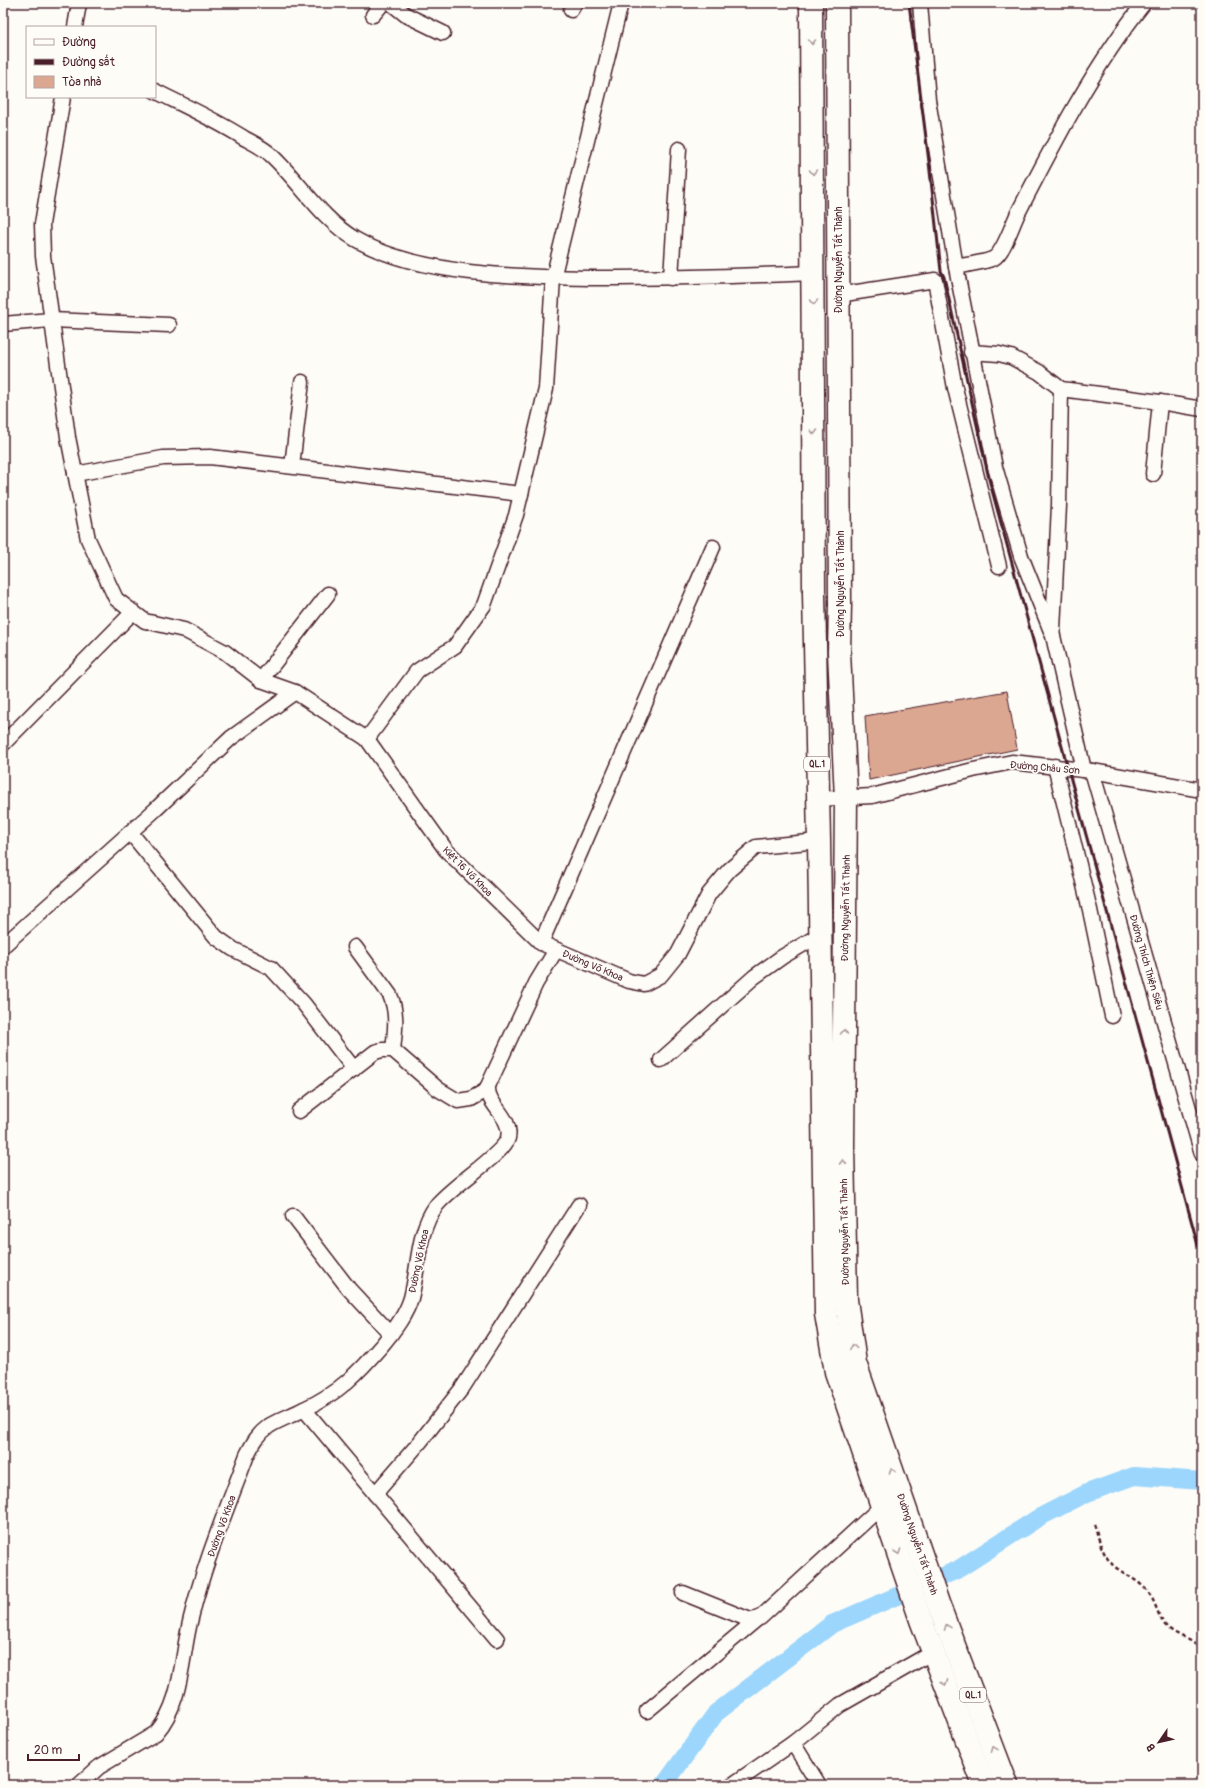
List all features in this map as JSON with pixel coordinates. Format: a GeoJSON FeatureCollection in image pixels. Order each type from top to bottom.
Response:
{"type":"FeatureCollection","features":[{"type":"Feature","properties":{"kind":"main road","name":"Đường Nguyễn Tất Thành"},"geometry":{"type":"LineString","coordinates":[[811,3],[814,274],[814,593],[821,934],[826,1314],[836,1372],[891,1510],[939,1606],[1007,1785]]}},
{"type":"Feature","properties":{"kind":"main road","name":"Đường Nguyễn Tất Thành"},"geometry":{"type":"LineString","coordinates":[[837,3],[839,652],[846,798],[843,1146],[846,1300],[855,1363],[891,1510],[921,1620],[984,1785]]}},
{"type":"Feature","properties":{"kind":"street"},"geometry":{"type":"LineString","coordinates":[[75,26],[79,3]]}},
{"type":"Feature","properties":{"kind":"street"},"geometry":{"type":"LineString","coordinates":[[374,15],[383,3]]}},
{"type":"Feature","properties":{"kind":"street"},"geometry":{"type":"LineString","coordinates":[[391,3],[406,16],[443,33]]}},
{"type":"Feature","properties":{"kind":"street"},"geometry":{"type":"LineString","coordinates":[[63,98],[42,224],[43,256],[51,320],[59,361],[68,437],[88,539],[116,599],[145,622],[184,630],[225,652],[261,680],[295,692],[367,739],[417,671],[455,646],[484,605],[516,515],[546,389],[554,278],[621,3]]}},
{"type":"Feature","properties":{"kind":"street"},"geometry":{"type":"LineString","coordinates":[[920,3],[928,100],[971,352],[997,474],[1021,556],[1053,636]]}},
{"type":"Feature","properties":{"kind":"street"},"geometry":{"type":"LineString","coordinates":[[956,267],[994,259],[1001,251],[1012,226],[1060,133],[1123,30],[1144,3]]}},
{"type":"Feature","properties":{"kind":"street"},"geometry":{"type":"LineString","coordinates":[[156,92],[227,127],[270,154],[338,226],[355,238],[377,250],[402,259],[495,275],[554,278],[671,278],[814,274]]}},
{"type":"Feature","properties":{"kind":"street"},"geometry":{"type":"LineString","coordinates":[[671,278],[679,149]]}},
{"type":"Feature","properties":{"kind":"street"},"geometry":{"type":"LineString","coordinates":[[838,295],[935,280],[955,388],[999,566]]}},
{"type":"Feature","properties":{"kind":"street"},"geometry":{"type":"LineString","coordinates":[[3,324],[51,320],[169,325]]}},
{"type":"Feature","properties":{"kind":"street"},"geometry":{"type":"LineString","coordinates":[[971,352],[999,354],[1011,357],[1030,366],[1060,389],[1202,409]]}},
{"type":"Feature","properties":{"kind":"street"},"geometry":{"type":"LineString","coordinates":[[292,466],[302,382]]}},
{"type":"Feature","properties":{"kind":"street"},"geometry":{"type":"LineString","coordinates":[[1053,636],[1059,505],[1060,389]]}},
{"type":"Feature","properties":{"kind":"street"},"geometry":{"type":"LineString","coordinates":[[1153,474],[1160,402]]}},
{"type":"Feature","properties":{"kind":"street"},"geometry":{"type":"LineString","coordinates":[[75,474],[163,458],[210,457],[521,494]]}},
{"type":"Feature","properties":{"kind":"street"},"geometry":{"type":"LineString","coordinates":[[541,943],[713,547]]}},
{"type":"Feature","properties":{"kind":"street"},"geometry":{"type":"LineString","coordinates":[[261,680],[328,594]]}},
{"type":"Feature","properties":{"kind":"street"},"geometry":{"type":"LineString","coordinates":[[3,744],[133,612]]}},
{"type":"Feature","properties":{"kind":"street","name":"Đường Thích Thiện Siêu"},"geometry":{"type":"LineString","coordinates":[[1053,636],[1088,771],[1202,1154]]}},
{"type":"Feature","properties":{"kind":"street"},"geometry":{"type":"LineString","coordinates":[[3,946],[130,832],[231,738],[295,692]]}},
{"type":"Feature","properties":{"kind":"street","name":"Kiệt 16 Võ Khoa"},"geometry":{"type":"LineString","coordinates":[[367,739],[446,850],[541,943],[556,950]]}},
{"type":"Feature","properties":{"kind":"street","name":"Đường Châu Sơn"},"geometry":{"type":"LineString","coordinates":[[818,799],[872,796],[1012,762],[1088,771],[1202,790]]}},
{"type":"Feature","properties":{"kind":"street"},"geometry":{"type":"LineString","coordinates":[[1054,766],[1090,910],[1112,1016]]}},
{"type":"Feature","properties":{"kind":"street"},"geometry":{"type":"LineString","coordinates":[[130,832],[205,925],[224,944],[271,968],[304,1004],[354,1069]]}},
{"type":"Feature","properties":{"kind":"street","name":"Đường Võ Khoa"},"geometry":{"type":"LineString","coordinates":[[79,1785],[99,1767],[156,1733],[162,1726],[178,1687],[191,1619],[203,1577],[253,1442],[261,1432],[269,1426],[304,1410],[347,1383],[365,1366],[391,1334],[404,1314],[410,1298],[423,1236],[430,1214],[447,1193],[486,1162],[507,1142],[508,1135],[506,1121],[488,1095],[487,1090],[491,1077],[536,983],[556,950],[629,981],[644,984],[661,975],[674,959],[709,894],[729,870],[756,848],[819,841]]}},
{"type":"Feature","properties":{"kind":"street"},"geometry":{"type":"LineString","coordinates":[[661,1060],[754,977],[782,957],[821,934]]}},
{"type":"Feature","properties":{"kind":"street"},"geometry":{"type":"LineString","coordinates":[[355,947],[390,994],[394,1002],[396,1011],[393,1050]]}},
{"type":"Feature","properties":{"kind":"street"},"geometry":{"type":"LineString","coordinates":[[299,1111],[375,1052],[382,1050],[393,1050],[438,1089],[458,1100],[471,1099],[487,1090]]}},
{"type":"Feature","properties":{"kind":"street"},"geometry":{"type":"LineString","coordinates":[[375,1494],[420,1442],[463,1387],[579,1205]]}},
{"type":"Feature","properties":{"kind":"street"},"geometry":{"type":"LineString","coordinates":[[293,1216],[349,1289],[391,1334]]}},
{"type":"Feature","properties":{"kind":"street"},"geometry":{"type":"LineString","coordinates":[[304,1410],[497,1639]]}},
{"type":"Feature","properties":{"kind":"street"},"geometry":{"type":"LineString","coordinates":[[647,1711],[891,1510]]}},
{"type":"Feature","properties":{"kind":"street"},"geometry":{"type":"LineString","coordinates":[[683,1593],[750,1620],[756,1620]]}},
{"type":"Feature","properties":{"kind":"street"},"geometry":{"type":"LineString","coordinates":[[732,1785],[793,1743],[840,1705],[933,1652]]}},
{"type":"Feature","properties":{"kind":"street"},"geometry":{"type":"LineString","coordinates":[[793,1743],[818,1785]]}},
{"type":"Feature","properties":{"kind":"path"},"geometry":{"type":"LineString","coordinates":[[1094,1524],[1107,1558],[1114,1565],[1142,1585],[1149,1593],[1165,1624],[1173,1631],[1193,1642],[1202,1652]]}},
{"type":"Feature","properties":{"kind":"building"},"geometry":{"type":"Polygon","coordinates":[[[1007,691],[1017,749],[869,780],[865,716],[1007,691]]]}},
{"type":"Feature","properties":{"kind":"waterway"},"geometry":{"type":"LineString","coordinates":[[664,1785],[716,1713],[832,1624],[957,1570],[1038,1518],[1087,1493],[1134,1476],[1202,1481]]}},
{"type":"Feature","properties":{"kind":"railway"},"geometry":{"type":"LineString","coordinates":[[909,3],[941,271],[944,277],[989,479],[1202,1260]]}}]}
